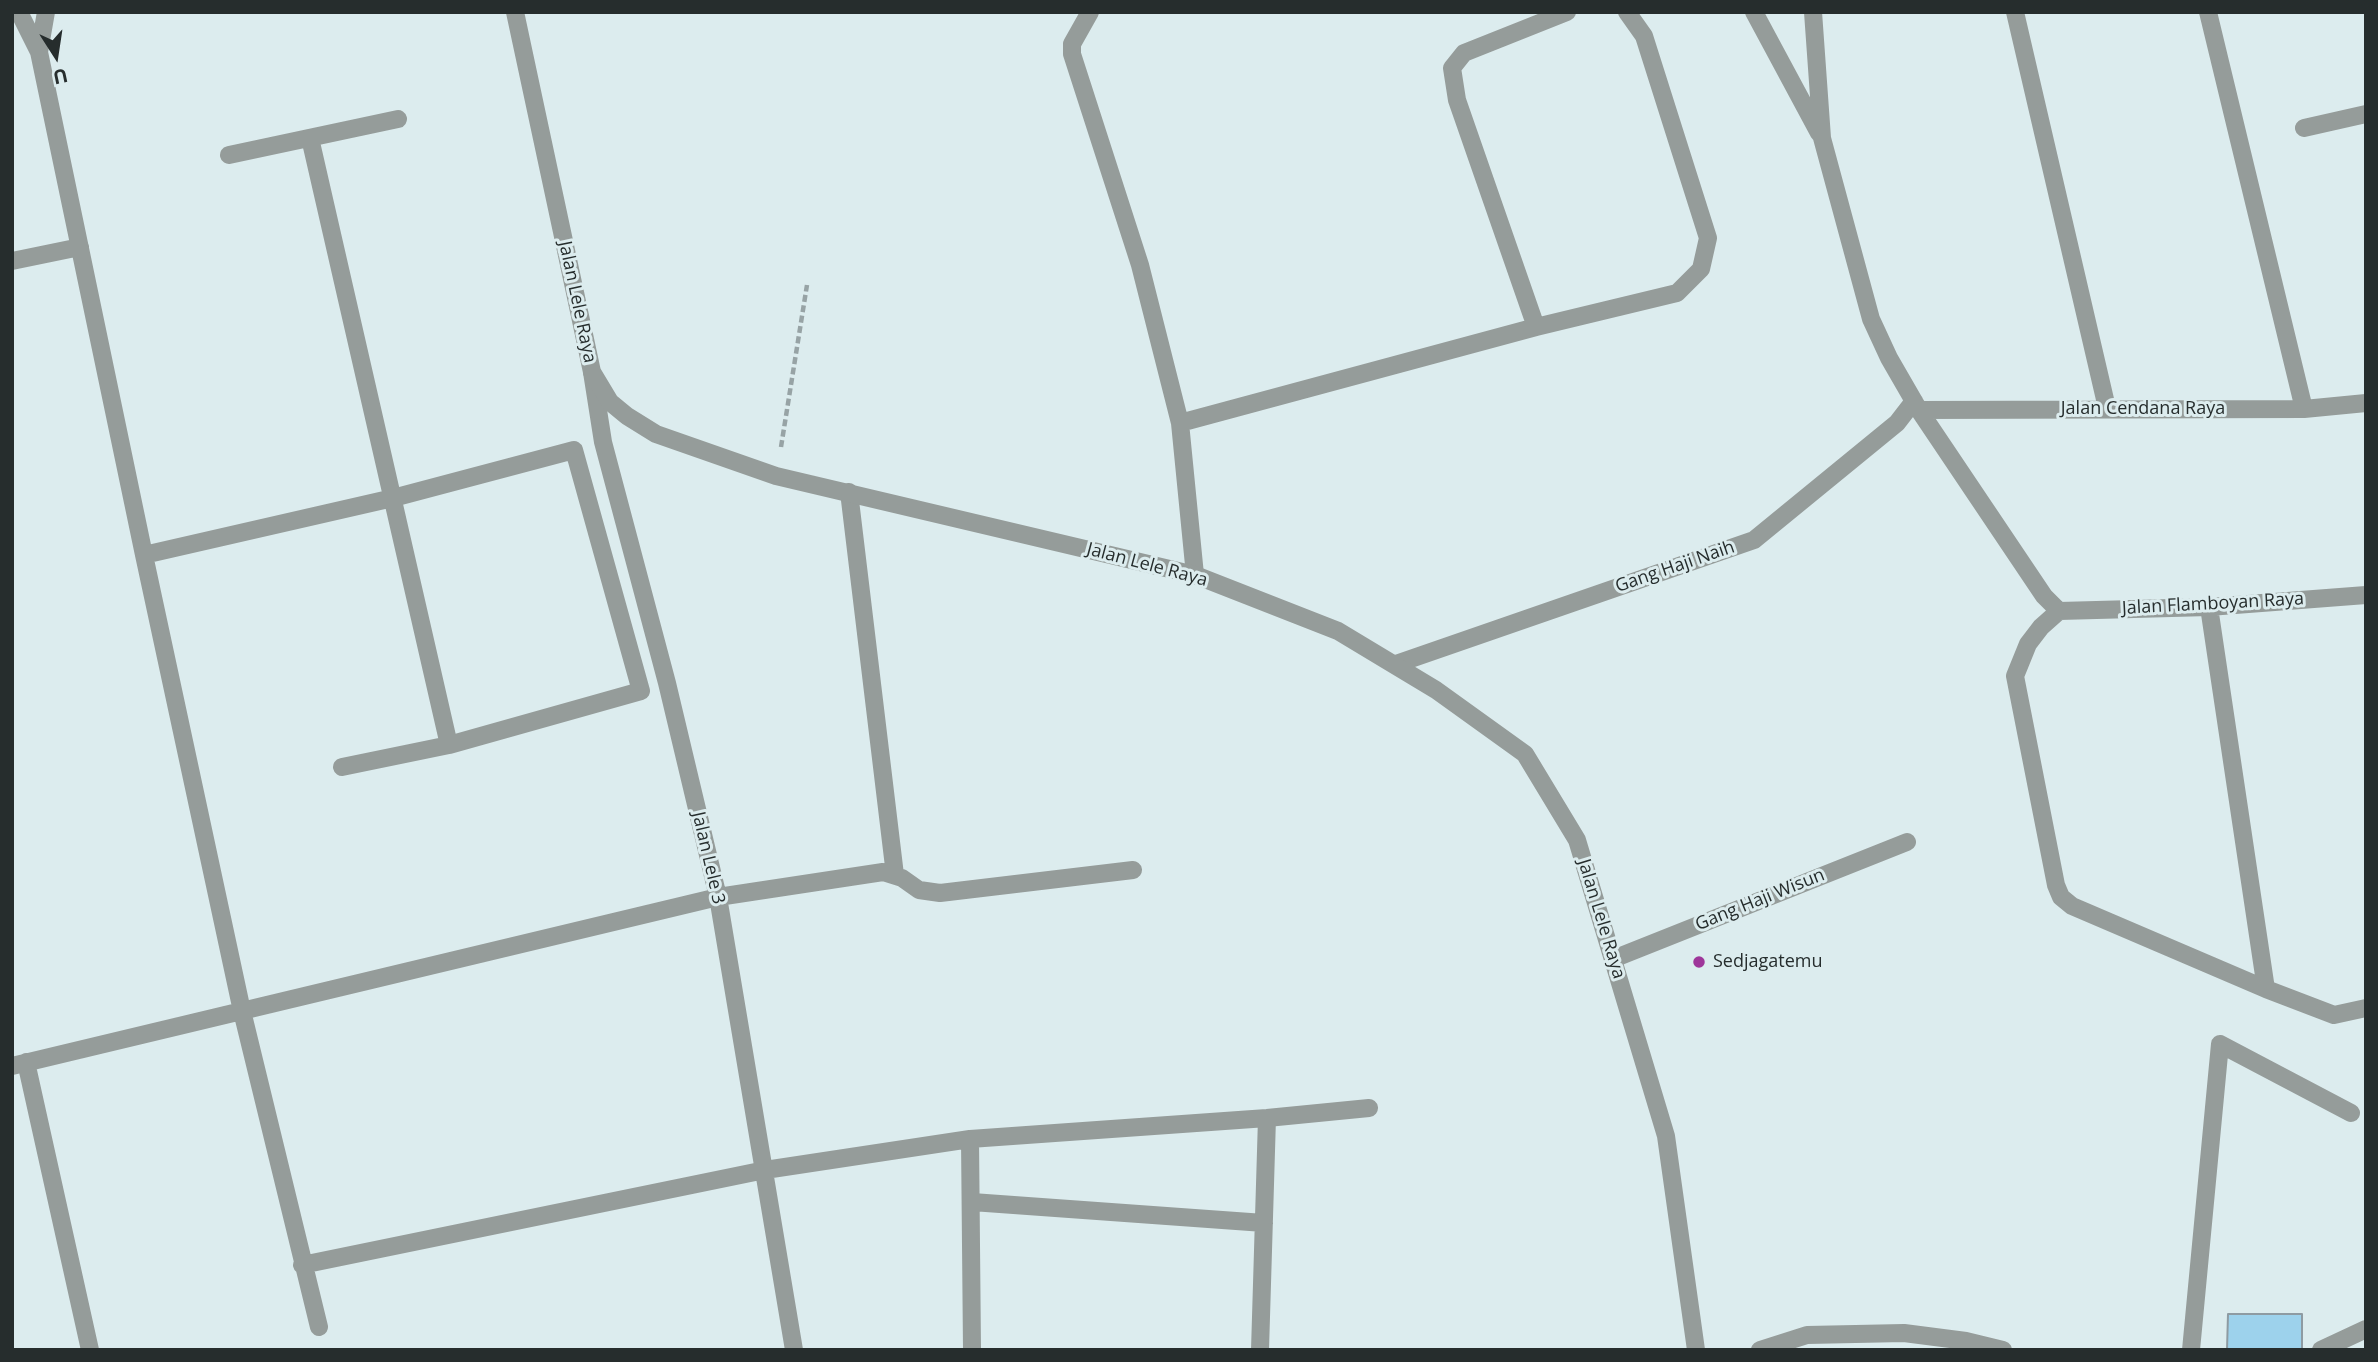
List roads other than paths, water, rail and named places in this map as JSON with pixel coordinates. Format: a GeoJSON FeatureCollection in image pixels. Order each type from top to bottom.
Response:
{"type":"FeatureCollection","features":[{"type":"Feature","properties":{"kind":"street"},"geometry":{"type":"LineString","coordinates":[[19,12],[39,52],[242,1011],[319,1327]]}},
{"type":"Feature","properties":{"kind":"street"},"geometry":{"type":"LineString","coordinates":[[39,52],[46,12]]}},
{"type":"Feature","properties":{"kind":"street","name":"Jalan Lele Raya"},"geometry":{"type":"LineString","coordinates":[[515,12],[592,372],[610,402],[627,416],[656,434],[776,476],[1195,575],[1338,631],[1396,664],[1525,754],[1577,840],[1666,1136],[1696,1350]]}},
{"type":"Feature","properties":{"kind":"street"},"geometry":{"type":"LineString","coordinates":[[1090,12],[1072,44],[1074,65],[1140,265],[1180,423],[1195,575]]}},
{"type":"Feature","properties":{"kind":"street"},"geometry":{"type":"LineString","coordinates":[[1536,327],[1457,100],[1452,68],[1464,53],[1567,12]]}},
{"type":"Feature","properties":{"kind":"street"},"geometry":{"type":"LineString","coordinates":[[1180,423],[1536,327],[1677,293],[1701,269],[1708,238],[1644,36],[1627,12]]}},
{"type":"Feature","properties":{"kind":"street"},"geometry":{"type":"LineString","coordinates":[[1754,12],[1822,138]]}},
{"type":"Feature","properties":{"kind":"street"},"geometry":{"type":"LineString","coordinates":[[1813,12],[1822,138],[1871,319],[1889,358],[1916,405],[2044,596],[2059,611],[2040,627],[2028,644],[2015,676],[2056,885],[2061,897],[2072,906],[2266,989],[2334,1015],[2366,1008]]}},
{"type":"Feature","properties":{"kind":"street"},"geometry":{"type":"LineString","coordinates":[[2015,12],[2107,408]]}},
{"type":"Feature","properties":{"kind":"street"},"geometry":{"type":"LineString","coordinates":[[2208,12],[2305,409]]}},
{"type":"Feature","properties":{"kind":"street"},"geometry":{"type":"LineString","coordinates":[[2304,128],[2366,114]]}},
{"type":"Feature","properties":{"kind":"street"},"geometry":{"type":"LineString","coordinates":[[229,155],[398,119]]}},
{"type":"Feature","properties":{"kind":"street"},"geometry":{"type":"LineString","coordinates":[[310,138],[449,745]]}},
{"type":"Feature","properties":{"kind":"street"},"geometry":{"type":"LineString","coordinates":[[12,261],[80,247]]}},
{"type":"Feature","properties":{"kind":"street","name":"Jalan Lele 3"},"geometry":{"type":"LineString","coordinates":[[592,372],[603,442],[667,683],[718,897],[794,1350]]}},
{"type":"Feature","properties":{"kind":"street","name":"Jalan Cendana Raya"},"geometry":{"type":"LineString","coordinates":[[1916,405],[2305,409],[2366,403]]}},
{"type":"Feature","properties":{"kind":"street","name":"Gang Haji Naih"},"geometry":{"type":"LineString","coordinates":[[1396,664],[1754,540],[1916,405]]}},
{"type":"Feature","properties":{"kind":"street"},"geometry":{"type":"LineString","coordinates":[[144,555],[393,498],[574,450],[641,691],[449,745],[342,767]]}},
{"type":"Feature","properties":{"kind":"street"},"geometry":{"type":"LineString","coordinates":[[849,492],[895,875]]}},
{"type":"Feature","properties":{"kind":"street","name":"Jalan Flamboyan Raya"},"geometry":{"type":"LineString","coordinates":[[2059,611],[2209,607],[2366,594]]}},
{"type":"Feature","properties":{"kind":"street"},"geometry":{"type":"LineString","coordinates":[[2209,607],[2266,989]]}},
{"type":"Feature","properties":{"kind":"street","name":"Gang Haji Wisun"},"geometry":{"type":"LineString","coordinates":[[1613,959],[1908,842]]}},
{"type":"Feature","properties":{"kind":"street"},"geometry":{"type":"LineString","coordinates":[[90,1350],[19,1064],[718,897],[883,872],[895,875],[919,890],[940,893],[1133,870]]}},
{"type":"Feature","properties":{"kind":"street"},"geometry":{"type":"LineString","coordinates":[[2191,1350],[2220,1044],[2351,1113]]}},
{"type":"Feature","properties":{"kind":"street"},"geometry":{"type":"LineString","coordinates":[[302,1265],[765,1170],[970,1139],[1369,1108]]}},
{"type":"Feature","properties":{"kind":"street"},"geometry":{"type":"LineString","coordinates":[[1260,1350],[1267,1118]]}},
{"type":"Feature","properties":{"kind":"street"},"geometry":{"type":"LineString","coordinates":[[970,1139],[972,1350]]}},
{"type":"Feature","properties":{"kind":"street"},"geometry":{"type":"LineString","coordinates":[[972,1202],[1264,1223]]}},
{"type":"Feature","properties":{"kind":"street"},"geometry":{"type":"LineString","coordinates":[[2321,1350],[2366,1329]]}},
{"type":"Feature","properties":{"kind":"street"},"geometry":{"type":"LineString","coordinates":[[1760,1350],[1807,1335],[1904,1333],[1966,1340],[2003,1350]]}},
{"type":"Feature","properties":{"kind":"place","name":"Sedjagatemu"},"geometry":{"type":"Point","coordinates":[1699,962]}}]}
